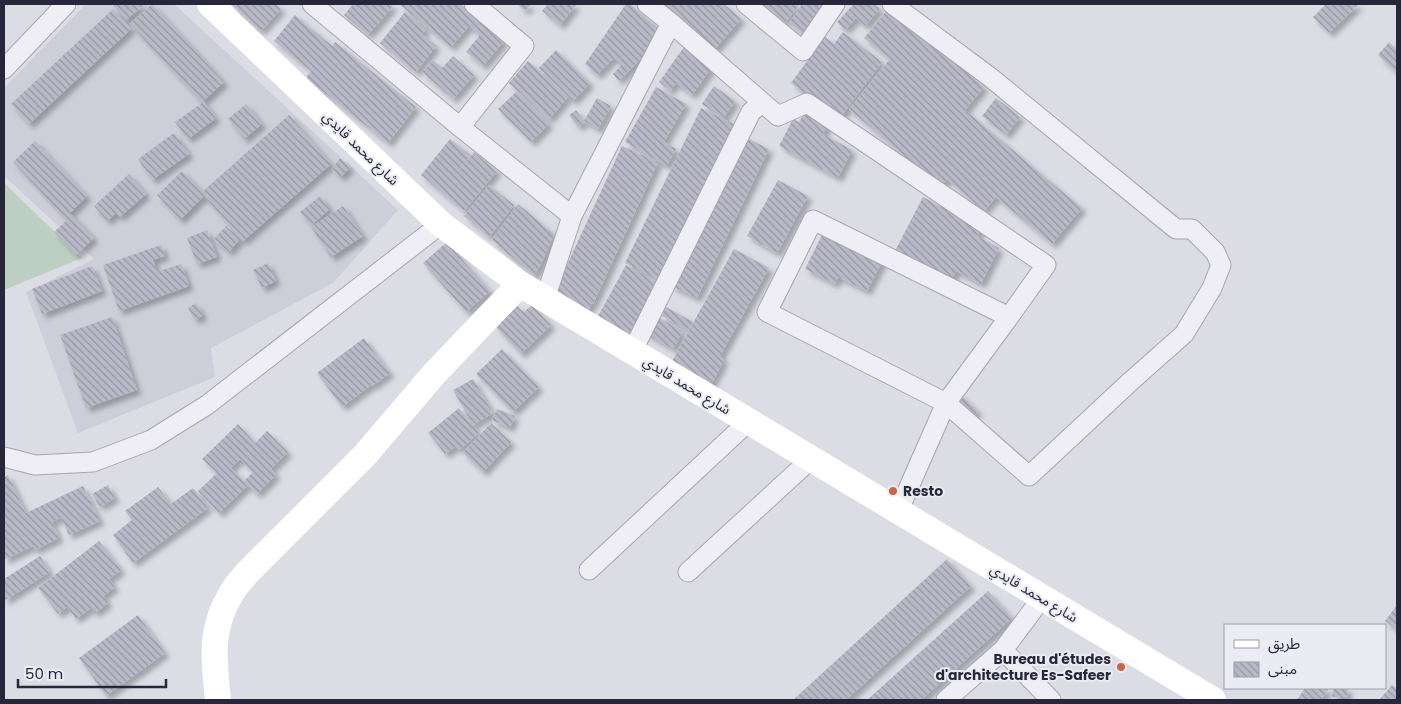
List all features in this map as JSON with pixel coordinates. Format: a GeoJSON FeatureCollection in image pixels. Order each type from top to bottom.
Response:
{"type":"FeatureCollection","features":[{"type":"Feature","properties":{"kind":"main road","name":"شارع محمد قايدي"},"geometry":{"type":"LineString","coordinates":[[210,4],[441,224],[520,284],[1213,700]]}},
{"type":"Feature","properties":{"kind":"main road"},"geometry":{"type":"LineString","coordinates":[[218,700],[214,654],[217,625],[231,594],[248,572],[365,455],[434,374],[520,284]]}},
{"type":"Feature","properties":{"kind":"street"},"geometry":{"type":"LineString","coordinates":[[312,4],[460,127],[572,216]]}},
{"type":"Feature","properties":{"kind":"street"},"geometry":{"type":"LineString","coordinates":[[460,127],[524,46],[474,4]]}},
{"type":"Feature","properties":{"kind":"street"},"geometry":{"type":"LineString","coordinates":[[647,4],[778,116],[807,103],[1046,265],[946,404],[898,512]]}},
{"type":"Feature","properties":{"kind":"street"},"geometry":{"type":"LineString","coordinates":[[746,4],[803,51],[835,4]]}},
{"type":"Feature","properties":{"kind":"street"},"geometry":{"type":"LineString","coordinates":[[892,4],[990,77],[1176,229],[1192,229],[1215,252],[1221,265],[1212,288],[1184,334],[1029,476],[946,404],[767,312],[814,220],[1008,317]]}},
{"type":"Feature","properties":{"kind":"street"},"geometry":{"type":"LineString","coordinates":[[4,69],[57,7]]}},
{"type":"Feature","properties":{"kind":"street"},"geometry":{"type":"LineString","coordinates":[[545,299],[572,216],[671,23]]}},
{"type":"Feature","properties":{"kind":"street"},"geometry":{"type":"LineString","coordinates":[[632,352],[751,112],[762,103]]}},
{"type":"Feature","properties":{"kind":"street"},"geometry":{"type":"LineString","coordinates":[[4,457],[35,465],[93,462],[151,440],[207,405],[441,224]]}},
{"type":"Feature","properties":{"kind":"street"},"geometry":{"type":"LineString","coordinates":[[589,570],[748,422]]}},
{"type":"Feature","properties":{"kind":"street"},"geometry":{"type":"LineString","coordinates":[[688,572],[811,460]]}},
{"type":"Feature","properties":{"kind":"street"},"geometry":{"type":"LineString","coordinates":[[946,700],[1003,650],[1042,598]]}},
{"type":"Feature","properties":{"kind":"street"},"geometry":{"type":"LineString","coordinates":[[1003,650],[1051,700]]}},
{"type":"Feature","properties":{"kind":"shaded area"},"geometry":{"type":"Polygon","coordinates":[[[86,4],[174,4],[398,210],[333,283],[211,348],[215,377],[78,433],[26,292],[94,259],[4,176],[4,88],[86,4]]]}},
{"type":"Feature","properties":{"kind":"green space"},"geometry":{"type":"Polygon","coordinates":[[[4,183],[82,258],[4,290],[4,183]]]}},
{"type":"Feature","properties":{"kind":"building"},"geometry":{"type":"Polygon","coordinates":[[[112,4],[144,4],[144,5],[125,21],[112,4]]]}},
{"type":"Feature","properties":{"kind":"building"},"geometry":{"type":"Polygon","coordinates":[[[152,4],[224,82],[203,101],[216,118],[188,139],[175,122],[202,103],[130,24],[152,4]]]}},
{"type":"Feature","properties":{"kind":"building"},"geometry":{"type":"Polygon","coordinates":[[[231,4],[276,4],[281,9],[261,31],[231,4]]]}},
{"type":"Feature","properties":{"kind":"building"},"geometry":{"type":"Polygon","coordinates":[[[353,4],[390,4],[393,6],[368,35],[344,15],[353,4]]]}},
{"type":"Feature","properties":{"kind":"building"},"geometry":{"type":"Polygon","coordinates":[[[399,4],[460,4],[504,41],[483,66],[466,52],[480,35],[469,26],[451,47],[399,4]]]}},
{"type":"Feature","properties":{"kind":"building"},"geometry":{"type":"Polygon","coordinates":[[[517,4],[531,4],[525,11],[517,4]]]}},
{"type":"Feature","properties":{"kind":"building"},"geometry":{"type":"Polygon","coordinates":[[[548,4],[576,5],[560,25],[542,11],[548,4]]]}},
{"type":"Feature","properties":{"kind":"building"},"geometry":{"type":"Polygon","coordinates":[[[626,4],[630,4],[662,32],[619,81],[613,74],[621,65],[614,58],[597,75],[585,64],[626,4]]]}},
{"type":"Feature","properties":{"kind":"building"},"geometry":{"type":"Polygon","coordinates":[[[661,4],[724,4],[741,19],[714,50],[661,4]]]}},
{"type":"Feature","properties":{"kind":"building"},"geometry":{"type":"Polygon","coordinates":[[[762,4],[800,4],[785,23],[762,4]]]}},
{"type":"Feature","properties":{"kind":"building"},"geometry":{"type":"Polygon","coordinates":[[[802,4],[827,4],[805,34],[789,23],[802,4]]]}},
{"type":"Feature","properties":{"kind":"building"},"geometry":{"type":"Polygon","coordinates":[[[854,4],[874,4],[880,9],[865,26],[856,18],[845,30],[837,22],[854,4]]]}},
{"type":"Feature","properties":{"kind":"building"},"geometry":{"type":"Polygon","coordinates":[[[1326,4],[1359,4],[1329,33],[1313,17],[1326,4]]]}},
{"type":"Feature","properties":{"kind":"building"},"geometry":{"type":"Polygon","coordinates":[[[889,8],[984,87],[965,110],[1082,208],[1052,244],[996,197],[984,211],[947,179],[941,187],[849,109],[890,59],[864,38],[889,8]]]}},
{"type":"Feature","properties":{"kind":"building"},"geometry":{"type":"Polygon","coordinates":[[[113,9],[131,29],[29,124],[11,104],[113,9]]]}},
{"type":"Feature","properties":{"kind":"building"},"geometry":{"type":"Polygon","coordinates":[[[405,12],[426,29],[422,34],[436,46],[416,72],[380,43],[405,12]]]}},
{"type":"Feature","properties":{"kind":"building"},"geometry":{"type":"Polygon","coordinates":[[[295,15],[332,46],[335,42],[416,107],[388,143],[306,78],[311,71],[274,41],[295,15]]]}},
{"type":"Feature","properties":{"kind":"building"},"geometry":{"type":"Polygon","coordinates":[[[843,32],[882,62],[839,119],[791,83],[825,37],[834,44],[843,32]]]}},
{"type":"Feature","properties":{"kind":"building"},"geometry":{"type":"Polygon","coordinates":[[[1389,42],[1397,50],[1397,73],[1378,55],[1389,42]]]}},
{"type":"Feature","properties":{"kind":"building"},"geometry":{"type":"Polygon","coordinates":[[[684,47],[712,67],[692,95],[676,83],[670,91],[659,82],[684,47]]]}},
{"type":"Feature","properties":{"kind":"building"},"geometry":{"type":"Polygon","coordinates":[[[556,50],[590,83],[573,101],[539,68],[556,50]]]}},
{"type":"Feature","properties":{"kind":"building"},"geometry":{"type":"Polygon","coordinates":[[[453,56],[474,75],[453,99],[422,72],[433,60],[442,68],[453,56]]]}},
{"type":"Feature","properties":{"kind":"building"},"geometry":{"type":"Polygon","coordinates":[[[528,61],[568,97],[549,119],[509,83],[528,61]]]}},
{"type":"Feature","properties":{"kind":"building"},"geometry":{"type":"Polygon","coordinates":[[[714,86],[735,101],[723,119],[702,104],[714,86]]]}},
{"type":"Feature","properties":{"kind":"building"},"geometry":{"type":"Polygon","coordinates":[[[656,87],[686,104],[664,142],[676,149],[667,166],[625,142],[656,87]]]}},
{"type":"Feature","properties":{"kind":"building"},"geometry":{"type":"Polygon","coordinates":[[[517,91],[549,124],[531,142],[498,109],[517,91]]]}},
{"type":"Feature","properties":{"kind":"building"},"geometry":{"type":"Polygon","coordinates":[[[597,98],[611,106],[598,129],[584,121],[597,98]]]}},
{"type":"Feature","properties":{"kind":"building"},"geometry":{"type":"Polygon","coordinates":[[[996,98],[1020,117],[1006,135],[982,116],[996,98]]]}},
{"type":"Feature","properties":{"kind":"building"},"geometry":{"type":"Polygon","coordinates":[[[246,104],[262,124],[244,139],[228,119],[246,104]]]}},
{"type":"Feature","properties":{"kind":"building"},"geometry":{"type":"Polygon","coordinates":[[[701,108],[734,124],[657,279],[625,263],[701,108]]]}},
{"type":"Feature","properties":{"kind":"building"},"geometry":{"type":"Polygon","coordinates":[[[576,110],[585,122],[578,127],[569,115],[576,110]]]}},
{"type":"Feature","properties":{"kind":"building"},"geometry":{"type":"Polygon","coordinates":[[[805,112],[828,124],[823,134],[852,150],[838,178],[779,146],[793,119],[799,122],[805,112]]]}},
{"type":"Feature","properties":{"kind":"building"},"geometry":{"type":"Polygon","coordinates":[[[289,115],[331,164],[243,241],[204,196],[180,220],[157,195],[182,171],[202,192],[289,115]]]}},
{"type":"Feature","properties":{"kind":"building"},"geometry":{"type":"Polygon","coordinates":[[[174,133],[189,154],[152,180],[138,159],[174,133]]]}},
{"type":"Feature","properties":{"kind":"building"},"geometry":{"type":"Polygon","coordinates":[[[747,138],[769,149],[697,298],[671,286],[747,138]]]}},
{"type":"Feature","properties":{"kind":"building"},"geometry":{"type":"Polygon","coordinates":[[[450,139],[470,155],[453,178],[474,152],[497,171],[464,211],[421,175],[450,139]]]}},
{"type":"Feature","properties":{"kind":"building"},"geometry":{"type":"Polygon","coordinates":[[[35,141],[87,196],[70,213],[94,238],[76,255],[54,232],[67,220],[13,162],[35,141]]]}},
{"type":"Feature","properties":{"kind":"building"},"geometry":{"type":"Polygon","coordinates":[[[622,146],[658,162],[593,304],[588,311],[553,295],[622,146]]]}},
{"type":"Feature","properties":{"kind":"building"},"geometry":{"type":"Polygon","coordinates":[[[340,158],[350,167],[341,177],[332,169],[340,158]]]}},
{"type":"Feature","properties":{"kind":"building"},"geometry":{"type":"Polygon","coordinates":[[[129,174],[146,194],[120,217],[116,213],[107,221],[94,206],[129,174]]]}},
{"type":"Feature","properties":{"kind":"building"},"geometry":{"type":"Polygon","coordinates":[[[778,180],[808,196],[777,253],[747,236],[778,180]]]}},
{"type":"Feature","properties":{"kind":"building"},"geometry":{"type":"Polygon","coordinates":[[[489,185],[514,205],[489,237],[464,216],[489,185]]]}},
{"type":"Feature","properties":{"kind":"building"},"geometry":{"type":"Polygon","coordinates":[[[320,196],[330,209],[311,225],[300,212],[320,196]]]}},
{"type":"Feature","properties":{"kind":"building"},"geometry":{"type":"Polygon","coordinates":[[[923,197],[982,228],[977,236],[999,248],[981,284],[956,271],[951,281],[895,251],[923,197]]]}},
{"type":"Feature","properties":{"kind":"building"},"geometry":{"type":"Polygon","coordinates":[[[518,204],[554,234],[534,276],[492,240],[518,204]]]}},
{"type":"Feature","properties":{"kind":"building"},"geometry":{"type":"Polygon","coordinates":[[[343,206],[363,236],[331,257],[311,227],[343,206]]]}},
{"type":"Feature","properties":{"kind":"building"},"geometry":{"type":"Polygon","coordinates":[[[226,226],[240,239],[229,252],[214,239],[226,226]]]}},
{"type":"Feature","properties":{"kind":"building"},"geometry":{"type":"Polygon","coordinates":[[[207,230],[217,257],[197,264],[187,238],[207,230]]]}},
{"type":"Feature","properties":{"kind":"building"},"geometry":{"type":"Polygon","coordinates":[[[824,231],[883,260],[867,291],[838,277],[835,284],[805,269],[824,231]]]}},
{"type":"Feature","properties":{"kind":"building"},"geometry":{"type":"Polygon","coordinates":[[[447,242],[490,291],[466,312],[423,263],[447,242]]]}},
{"type":"Feature","properties":{"kind":"building"},"geometry":{"type":"Polygon","coordinates":[[[161,245],[165,256],[153,260],[157,272],[181,264],[189,286],[119,311],[103,265],[161,245]]]}},
{"type":"Feature","properties":{"kind":"building"},"geometry":{"type":"Polygon","coordinates":[[[734,249],[769,268],[720,356],[724,360],[710,387],[671,363],[734,249]]]}},
{"type":"Feature","properties":{"kind":"building"},"geometry":{"type":"Polygon","coordinates":[[[268,263],[276,281],[262,288],[253,270],[268,263]]]}},
{"type":"Feature","properties":{"kind":"building"},"geometry":{"type":"Polygon","coordinates":[[[626,265],[657,282],[628,335],[597,318],[626,265]]]}},
{"type":"Feature","properties":{"kind":"building"},"geometry":{"type":"Polygon","coordinates":[[[92,266],[102,291],[42,314],[32,289],[92,266]]]}},
{"type":"Feature","properties":{"kind":"building"},"geometry":{"type":"Polygon","coordinates":[[[196,303],[203,315],[195,320],[188,308],[196,303]]]}},
{"type":"Feature","properties":{"kind":"building"},"geometry":{"type":"Polygon","coordinates":[[[532,305],[551,325],[521,354],[496,327],[517,306],[524,312],[532,305]]]}},
{"type":"Feature","properties":{"kind":"building"},"geometry":{"type":"Polygon","coordinates":[[[666,307],[693,322],[688,330],[662,316],[666,307]]]}},
{"type":"Feature","properties":{"kind":"building"},"geometry":{"type":"Polygon","coordinates":[[[654,315],[683,331],[673,349],[644,333],[654,315]]]}},
{"type":"Feature","properties":{"kind":"building"},"geometry":{"type":"Polygon","coordinates":[[[112,317],[137,390],[86,408],[60,335],[112,317]]]}},
{"type":"Feature","properties":{"kind":"building"},"geometry":{"type":"Polygon","coordinates":[[[364,338],[390,373],[342,407],[317,373],[364,338]]]}},
{"type":"Feature","properties":{"kind":"building"},"geometry":{"type":"Polygon","coordinates":[[[502,349],[539,387],[513,412],[476,374],[502,349]]]}},
{"type":"Feature","properties":{"kind":"building"},"geometry":{"type":"Polygon","coordinates":[[[473,379],[493,413],[473,425],[453,390],[473,379]]]}},
{"type":"Feature","properties":{"kind":"building"},"geometry":{"type":"Polygon","coordinates":[[[959,393],[978,411],[969,421],[949,404],[959,393]]]}},
{"type":"Feature","properties":{"kind":"building"},"geometry":{"type":"Polygon","coordinates":[[[459,408],[479,433],[459,450],[456,446],[445,454],[428,433],[459,408]]]}},
{"type":"Feature","properties":{"kind":"building"},"geometry":{"type":"Polygon","coordinates":[[[497,409],[515,416],[510,428],[492,420],[497,409]]]}},
{"type":"Feature","properties":{"kind":"building"},"geometry":{"type":"Polygon","coordinates":[[[491,423],[511,442],[483,472],[463,453],[491,423]]]}},
{"type":"Feature","properties":{"kind":"building"},"geometry":{"type":"Polygon","coordinates":[[[238,424],[255,443],[267,431],[288,452],[271,469],[276,475],[257,494],[248,485],[219,513],[198,491],[217,473],[202,459],[238,424]],[[240,459],[231,468],[244,481],[253,472],[240,459]]]}},
{"type":"Feature","properties":{"kind":"building"},"geometry":{"type":"Polygon","coordinates":[[[8,475],[26,513],[83,486],[100,521],[69,535],[61,518],[52,522],[59,538],[35,550],[33,546],[4,560],[4,477],[8,475]]]}},
{"type":"Feature","properties":{"kind":"building"},"geometry":{"type":"Polygon","coordinates":[[[108,485],[115,498],[100,507],[92,494],[108,485]]]}},
{"type":"Feature","properties":{"kind":"building"},"geometry":{"type":"Polygon","coordinates":[[[158,487],[171,504],[193,488],[208,508],[133,563],[113,535],[132,520],[125,511],[158,487]]]}},
{"type":"Feature","properties":{"kind":"building"},"geometry":{"type":"Polygon","coordinates":[[[99,541],[121,570],[109,579],[115,587],[103,596],[108,603],[95,613],[91,608],[76,619],[67,607],[58,614],[38,588],[99,541]]]}},
{"type":"Feature","properties":{"kind":"building"},"geometry":{"type":"Polygon","coordinates":[[[40,556],[50,572],[4,601],[4,579],[40,556]]]}},
{"type":"Feature","properties":{"kind":"building"},"geometry":{"type":"Polygon","coordinates":[[[947,559],[971,586],[846,700],[793,700],[947,559]]]}},
{"type":"Feature","properties":{"kind":"building"},"geometry":{"type":"Polygon","coordinates":[[[988,591],[1012,618],[921,700],[867,700],[988,591]]]}},
{"type":"Feature","properties":{"kind":"building"},"geometry":{"type":"Polygon","coordinates":[[[1397,605],[1397,630],[1385,621],[1397,605]]]}},
{"type":"Feature","properties":{"kind":"building"},"geometry":{"type":"Polygon","coordinates":[[[138,615],[165,653],[106,696],[79,658],[138,615]]]}},
{"type":"Feature","properties":{"kind":"building"},"geometry":{"type":"Polygon","coordinates":[[[1392,685],[1397,689],[1397,700],[1380,699],[1392,685]]]}},
{"type":"Feature","properties":{"kind":"building"},"geometry":{"type":"Polygon","coordinates":[[[1304,689],[1328,689],[1321,700],[1297,700],[1304,689]]]}},
{"type":"Feature","properties":{"kind":"building"},"geometry":{"type":"Polygon","coordinates":[[[1333,689],[1348,689],[1347,698],[1332,697],[1333,689]]]}},
{"type":"Feature","properties":{"kind":"place","name":"Resto"},"geometry":{"type":"Point","coordinates":[893,491]}},
{"type":"Feature","properties":{"kind":"place","name":"Bureau d'études d'architecture Es-Safeer"},"geometry":{"type":"Point","coordinates":[1121,667]}}]}
